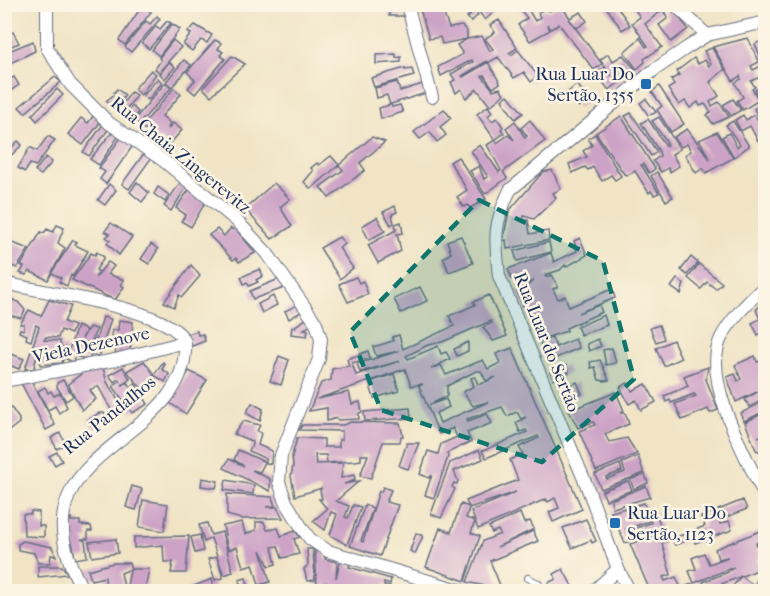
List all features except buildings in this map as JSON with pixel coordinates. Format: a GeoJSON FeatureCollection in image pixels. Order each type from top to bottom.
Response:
{"type":"FeatureCollection","features":[{"type":"Feature","properties":{"kind":"street","name":"Rua Chaia Zingerevitz"},"geometry":{"type":"LineString","coordinates":[[46,4],[47,48],[70,84],[109,123],[164,161],[237,221],[267,253],[316,323],[321,339],[317,368],[281,455],[279,473],[286,502],[302,528],[310,539],[327,551],[466,591]]}},
{"type":"Feature","properties":{"kind":"street"},"geometry":{"type":"LineString","coordinates":[[407,4],[432,97]]}},
{"type":"Feature","properties":{"kind":"street"},"geometry":{"type":"LineString","coordinates":[[674,4],[707,35]]}},
{"type":"Feature","properties":{"kind":"street","name":"Rua Luar do Sertão"},"geometry":{"type":"LineString","coordinates":[[630,591],[618,569],[586,484],[499,276],[495,239],[498,215],[510,190],[654,70],[707,35],[765,22]]}},
{"type":"Feature","properties":{"kind":"street"},"geometry":{"type":"LineString","coordinates":[[4,283],[144,315],[174,328],[185,342]]}},
{"type":"Feature","properties":{"kind":"street"},"geometry":{"type":"LineString","coordinates":[[765,285],[732,321],[722,337],[716,356],[718,384],[742,448],[765,498]]}},
{"type":"Feature","properties":{"kind":"street","name":"Viela Dezenove"},"geometry":{"type":"LineString","coordinates":[[4,381],[115,360],[185,342]]}},
{"type":"Feature","properties":{"kind":"street","name":"Rua Pandalhos"},"geometry":{"type":"LineString","coordinates":[[71,467],[167,394],[182,366],[185,342]]}},
{"type":"Feature","properties":{"kind":"street"},"geometry":{"type":"LineString","coordinates":[[52,535],[62,563],[84,591]]}},
{"type":"Feature","properties":{"kind":"street"},"geometry":{"type":"LineString","coordinates":[[593,591],[618,569]]}},
{"type":"Feature","properties":{"kind":"street"},"geometry":{"type":"LineString","coordinates":[[757,591],[765,577]]}},
{"type":"Feature","properties":{"kind":"lane"},"geometry":{"type":"LineString","coordinates":[[528,578],[538,583],[544,591]]}},
{"type":"Feature","properties":{"kind":"highlighted area"},"geometry":{"type":"Polygon","coordinates":[[[479,200],[603,261],[634,379],[542,462],[381,410],[350,332],[479,200]]]}},
{"type":"Feature","properties":{"kind":"place","name":"Rua Luar Do Sertão, 1355"},"geometry":{"type":"Point","coordinates":[646,84]}},
{"type":"Feature","properties":{"kind":"place","name":"Rua Luar Do Sertão, 1123"},"geometry":{"type":"Point","coordinates":[615,523]}}]}
